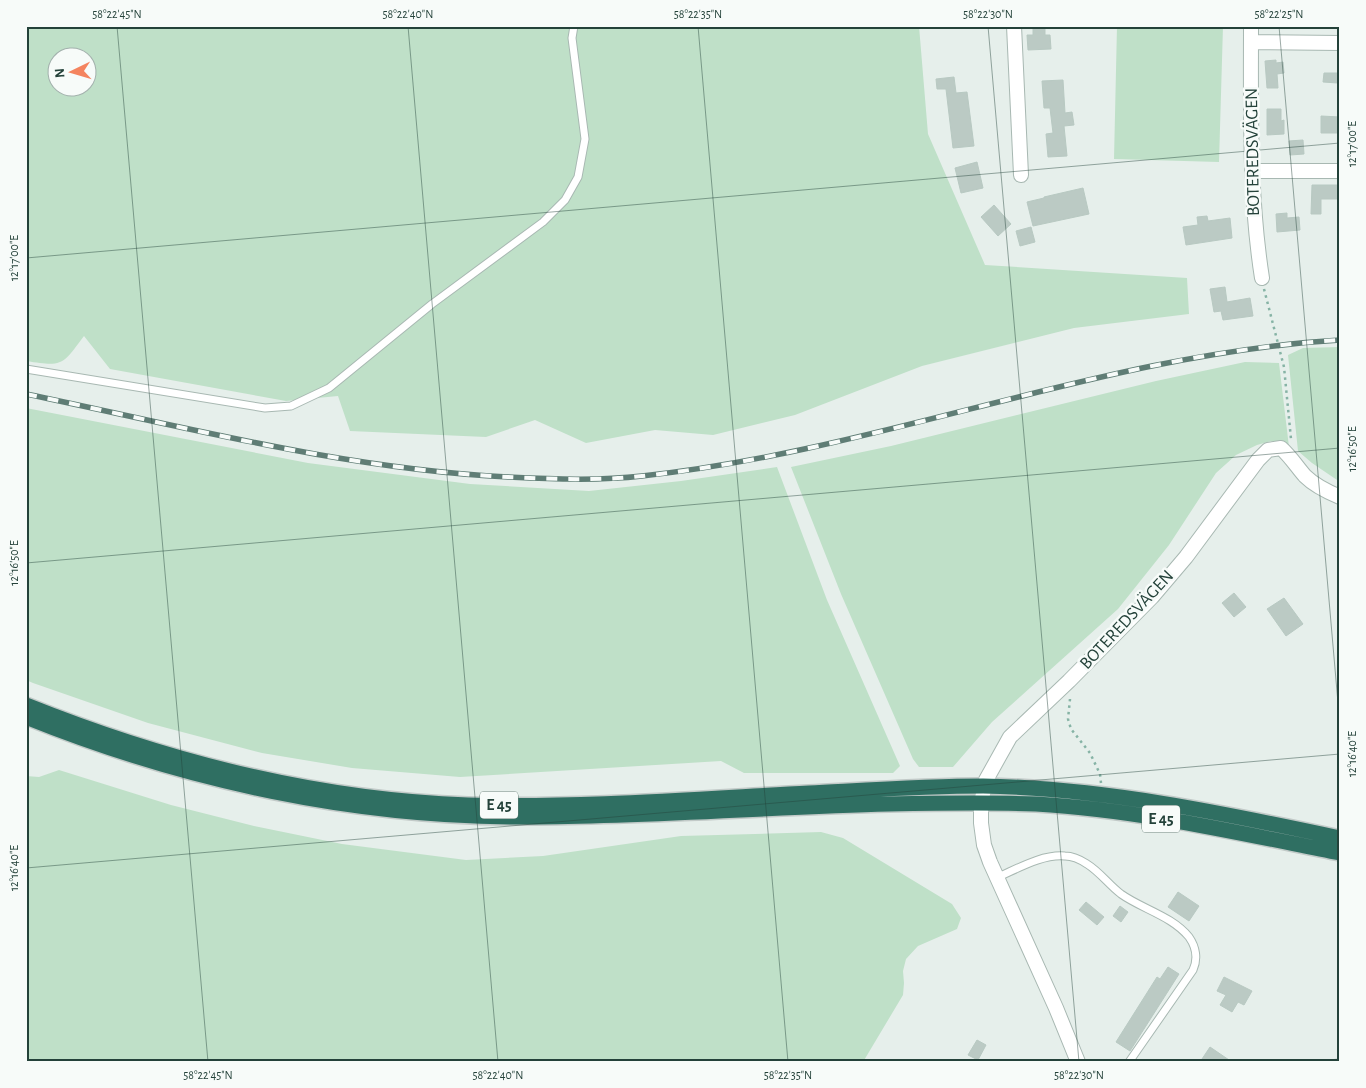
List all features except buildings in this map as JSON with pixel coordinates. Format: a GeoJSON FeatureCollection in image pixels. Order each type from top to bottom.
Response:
{"type":"FeatureCollection","features":[{"type":"Feature","properties":{"kind":"highway","name":"E 45"},"geometry":{"type":"LineString","coordinates":[[26,705],[82,728],[216,768],[345,793],[403,800],[464,805],[526,805],[736,797],[913,787],[984,786],[1101,795],[1171,805],[1340,838]]}},
{"type":"Feature","properties":{"kind":"highway","name":"E 45"},"geometry":{"type":"LineString","coordinates":[[26,717],[78,738],[216,779],[344,804],[404,811],[464,816],[526,817],[856,805],[1036,804],[1098,809],[1168,820],[1340,853]]}},
{"type":"Feature","properties":{"kind":"street"},"geometry":{"type":"LineString","coordinates":[[1014,26],[1021,175]]}},
{"type":"Feature","properties":{"kind":"street","name":"BOTEREDSVÄGEN"},"geometry":{"type":"LineString","coordinates":[[1251,26],[1252,171],[1256,238],[1262,278]]}},
{"type":"Feature","properties":{"kind":"street"},"geometry":{"type":"LineString","coordinates":[[1251,42],[1340,43]]}},
{"type":"Feature","properties":{"kind":"street"},"geometry":{"type":"LineString","coordinates":[[1252,171],[1340,171]]}},
{"type":"Feature","properties":{"kind":"street","name":"BOTEREDSVÄGEN"},"geometry":{"type":"LineString","coordinates":[[1078,1062],[1056,1008],[996,878],[984,845],[981,803],[984,786],[1010,737],[1069,681],[1152,596],[1186,557],[1258,460],[1268,450],[1281,448],[1293,459]]}},
{"type":"Feature","properties":{"kind":"street"},"geometry":{"type":"LineString","coordinates":[[1293,459],[1306,477],[1340,497]]}},
{"type":"Feature","properties":{"kind":"lane"},"geometry":{"type":"LineString","coordinates":[[26,369],[265,408],[291,406],[329,388],[432,304],[543,222],[565,200],[578,177],[585,139],[572,38],[574,26]]}},
{"type":"Feature","properties":{"kind":"lane"},"geometry":{"type":"LineString","coordinates":[[996,878],[1027,864],[1050,857],[1066,856],[1074,858],[1085,862],[1120,893],[1164,918],[1189,938],[1196,954],[1193,970],[1129,1062]]}},
{"type":"Feature","properties":{"kind":"path"},"geometry":{"type":"LineString","coordinates":[[1262,278],[1284,368],[1293,459]]}},
{"type":"Feature","properties":{"kind":"green space"},"geometry":{"type":"Polygon","coordinates":[[[26,26],[919,26],[928,134],[985,265],[1187,278],[1189,314],[1074,328],[922,366],[795,415],[713,435],[655,430],[586,443],[535,420],[486,437],[350,431],[338,396],[286,401],[110,369],[84,336],[71,353],[61,362],[48,364],[26,361],[26,26]]]}},
{"type":"Feature","properties":{"kind":"green space"},"geometry":{"type":"Polygon","coordinates":[[[1117,26],[1223,26],[1219,162],[1114,159],[1117,26]]]}},
{"type":"Feature","properties":{"kind":"green space"},"geometry":{"type":"Polygon","coordinates":[[[1340,347],[1340,482],[1298,451],[1288,355],[1303,348],[1340,347]]]}},
{"type":"Feature","properties":{"kind":"green space"},"geometry":{"type":"Polygon","coordinates":[[[1245,362],[1279,363],[1289,447],[1271,441],[1236,455],[1216,473],[1169,545],[1118,609],[992,722],[953,767],[919,767],[913,759],[841,594],[791,467],[891,446],[1156,381],[1245,362]]]}},
{"type":"Feature","properties":{"kind":"green space"},"geometry":{"type":"Polygon","coordinates":[[[26,408],[308,463],[470,484],[589,491],[681,481],[777,467],[827,600],[900,766],[893,773],[744,773],[721,761],[460,777],[352,768],[262,753],[148,723],[33,683],[26,680],[26,408]]]}},
{"type":"Feature","properties":{"kind":"green space"},"geometry":{"type":"Polygon","coordinates":[[[59,770],[171,805],[254,826],[342,844],[466,860],[543,856],[681,836],[821,832],[843,838],[952,904],[961,918],[957,929],[918,946],[906,959],[903,971],[903,995],[863,1062],[26,1062],[26,776],[39,777],[59,770]]]}},
{"type":"Feature","properties":{"kind":"railway"},"geometry":{"type":"LineString","coordinates":[[26,394],[266,445],[386,465],[508,477],[609,479],[730,464],[818,446],[1077,383],[1164,364],[1251,349],[1340,340]]}}]}
